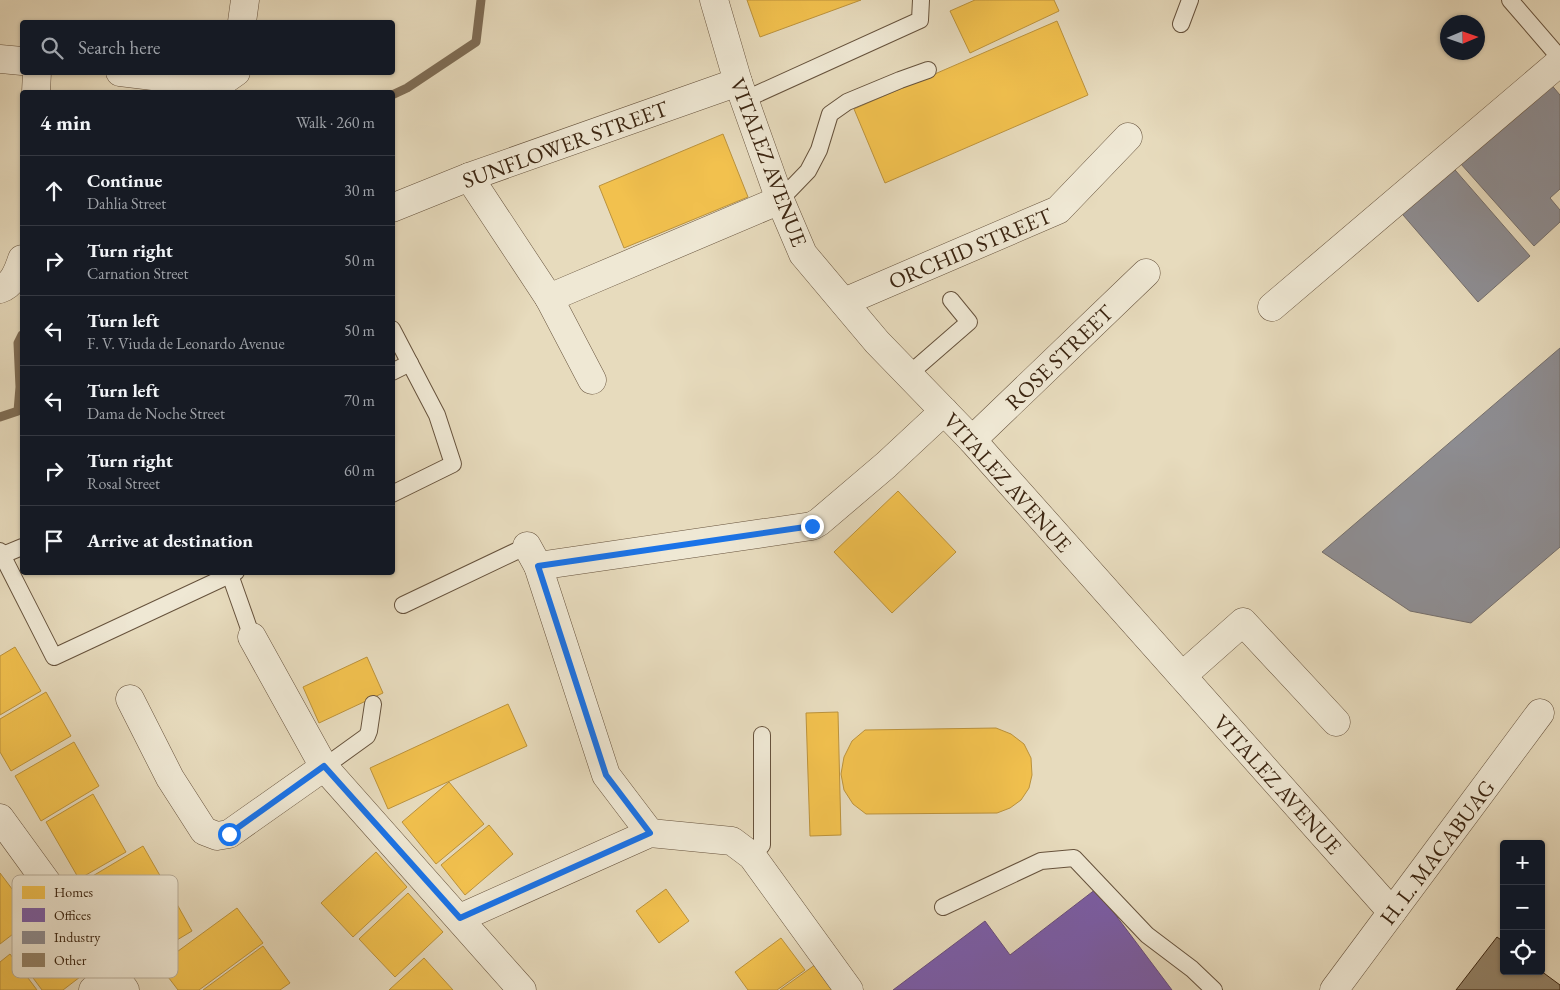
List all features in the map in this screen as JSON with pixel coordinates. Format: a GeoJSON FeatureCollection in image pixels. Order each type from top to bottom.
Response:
{"type":"FeatureCollection","features":[{"type":"Feature","properties":{"kind":"street"},"geometry":{"type":"LineString","coordinates":[[242,20],[245,0]]}},
{"type":"Feature","properties":{"kind":"street","name":"VITALEZ AVENUE"},"geometry":{"type":"LineString","coordinates":[[714,0],[741,91],[780,200],[803,254],[877,342],[972,440],[1392,912]]}},
{"type":"Feature","properties":{"kind":"street"},"geometry":{"type":"LineString","coordinates":[[0,59],[20,62]]}},
{"type":"Feature","properties":{"kind":"street"},"geometry":{"type":"LineString","coordinates":[[1272,307],[1560,60]]}},
{"type":"Feature","properties":{"kind":"street"},"geometry":{"type":"LineString","coordinates":[[36,90],[37,75]]}},
{"type":"Feature","properties":{"kind":"street"},"geometry":{"type":"LineString","coordinates":[[145,75],[220,84],[232,75]]}},
{"type":"Feature","properties":{"kind":"street","name":"SUNFLOWER STREET"},"geometry":{"type":"LineString","coordinates":[[395,207],[469,177],[741,91]]}},
{"type":"Feature","properties":{"kind":"street","name":"ORCHID STREET"},"geometry":{"type":"LineString","coordinates":[[844,302],[1058,210],[1128,137]]}},
{"type":"Feature","properties":{"kind":"street"},"geometry":{"type":"LineString","coordinates":[[469,177],[549,298],[592,380]]}},
{"type":"Feature","properties":{"kind":"street"},"geometry":{"type":"LineString","coordinates":[[549,298],[780,200]]}},
{"type":"Feature","properties":{"kind":"street"},"geometry":{"type":"LineString","coordinates":[[0,289],[3,289],[17,275],[20,265]]}},
{"type":"Feature","properties":{"kind":"street","name":"ROSE STREET"},"geometry":{"type":"LineString","coordinates":[[972,440],[1146,274]]}},
{"type":"Feature","properties":{"kind":"street"},"geometry":{"type":"LineString","coordinates":[[650,833],[606,775],[532,556],[812,526],[886,465],[944,411]]}},
{"type":"Feature","properties":{"kind":"street"},"geometry":{"type":"LineString","coordinates":[[1182,676],[1243,622],[1336,722]]}},
{"type":"Feature","properties":{"kind":"street"},"geometry":{"type":"LineString","coordinates":[[252,637],[324,766],[522,990]]}},
{"type":"Feature","properties":{"kind":"street"},"geometry":{"type":"LineString","coordinates":[[130,699],[170,778],[204,831],[217,836],[229,834],[324,766]]}},
{"type":"Feature","properties":{"kind":"street","name":"H. L. MACABUAG"},"geometry":{"type":"LineString","coordinates":[[1339,988],[1392,912],[1540,713]]}},
{"type":"Feature","properties":{"kind":"street"},"geometry":{"type":"LineString","coordinates":[[0,818],[38,875]]}},
{"type":"Feature","properties":{"kind":"street"},"geometry":{"type":"LineString","coordinates":[[460,918],[650,833],[732,840],[752,856],[849,990]]}},
{"type":"Feature","properties":{"kind":"lane"},"geometry":{"type":"LineString","coordinates":[[741,91],[920,20],[921,0]]}},
{"type":"Feature","properties":{"kind":"lane"},"geometry":{"type":"LineString","coordinates":[[1181,24],[1190,0]]}},
{"type":"Feature","properties":{"kind":"lane"},"geometry":{"type":"LineString","coordinates":[[1510,0],[1560,60]]}},
{"type":"Feature","properties":{"kind":"lane"},"geometry":{"type":"LineString","coordinates":[[780,200],[808,171],[819,150],[830,114],[847,102],[928,70]]}},
{"type":"Feature","properties":{"kind":"lane"},"geometry":{"type":"LineString","coordinates":[[908,375],[969,322],[951,300]]}},
{"type":"Feature","properties":{"kind":"lane"},"geometry":{"type":"LineString","coordinates":[[395,335],[437,415],[453,464],[395,493]]}},
{"type":"Feature","properties":{"kind":"lane"},"geometry":{"type":"LineString","coordinates":[[395,370],[410,363]]}},
{"type":"Feature","properties":{"kind":"lane"},"geometry":{"type":"LineString","coordinates":[[20,548],[1,553],[54,657],[227,575]]}},
{"type":"Feature","properties":{"kind":"lane"},"geometry":{"type":"LineString","coordinates":[[403,605],[532,556]]}},
{"type":"Feature","properties":{"kind":"lane"},"geometry":{"type":"LineString","coordinates":[[232,575],[252,637]]}},
{"type":"Feature","properties":{"kind":"lane"},"geometry":{"type":"LineString","coordinates":[[324,766],[367,736],[373,704]]}},
{"type":"Feature","properties":{"kind":"lane"},"geometry":{"type":"LineString","coordinates":[[752,856],[762,844],[762,735]]}},
{"type":"Feature","properties":{"kind":"lane"},"geometry":{"type":"LineString","coordinates":[[943,907],[1041,861],[1074,858],[1147,935],[1192,969],[1214,990]]}},
{"type":"Feature","properties":{"kind":"building: Homes"},"geometry":{"type":"Polygon","coordinates":[[[747,0],[861,0],[760,37],[747,0]]]}},
{"type":"Feature","properties":{"kind":"building: Homes"},"geometry":{"type":"Polygon","coordinates":[[[975,0],[1054,0],[1059,11],[970,53],[950,11],[975,0]]]}},
{"type":"Feature","properties":{"kind":"building: Homes"},"geometry":{"type":"Polygon","coordinates":[[[1057,21],[1088,95],[885,183],[854,109],[1057,21]]]}},
{"type":"Feature","properties":{"kind":"building: Homes"},"geometry":{"type":"Polygon","coordinates":[[[723,134],[748,197],[624,248],[599,186],[723,134]]]}},
{"type":"Feature","properties":{"kind":"building: Homes"},"geometry":{"type":"Polygon","coordinates":[[[898,491],[956,552],[892,613],[834,552],[898,491]]]}},
{"type":"Feature","properties":{"kind":"building: Homes"},"geometry":{"type":"Polygon","coordinates":[[[15,647],[41,691],[0,715],[0,656],[15,647]]]}},
{"type":"Feature","properties":{"kind":"building: Homes"},"geometry":{"type":"Polygon","coordinates":[[[367,657],[383,693],[319,723],[303,687],[367,657]]]}},
{"type":"Feature","properties":{"kind":"building: Homes"},"geometry":{"type":"Polygon","coordinates":[[[46,692],[71,736],[11,771],[0,752],[0,719],[46,692]]]}},
{"type":"Feature","properties":{"kind":"building: Homes"},"geometry":{"type":"Polygon","coordinates":[[[508,704],[527,746],[388,809],[370,768],[508,704]]]}},
{"type":"Feature","properties":{"kind":"building: Homes"},"geometry":{"type":"Polygon","coordinates":[[[838,712],[841,835],[810,836],[806,713],[838,712]]]}},
{"type":"Feature","properties":{"kind":"building: Homes"},"geometry":{"type":"Polygon","coordinates":[[[996,728],[1011,734],[1024,744],[1031,758],[1032,775],[1029,788],[1021,800],[1010,808],[997,813],[866,814],[853,804],[844,790],[841,774],[844,757],[852,741],[865,730],[996,728]]]}},
{"type":"Feature","properties":{"kind":"building: Homes"},"geometry":{"type":"Polygon","coordinates":[[[74,742],[99,786],[41,821],[15,776],[74,742]]]}},
{"type":"Feature","properties":{"kind":"building: Homes"},"geometry":{"type":"Polygon","coordinates":[[[449,782],[484,824],[436,864],[402,822],[449,782]]]}},
{"type":"Feature","properties":{"kind":"building: Homes"},"geometry":{"type":"Polygon","coordinates":[[[93,794],[126,852],[86,875],[77,875],[46,822],[93,794]]]}},
{"type":"Feature","properties":{"kind":"building: Homes"},"geometry":{"type":"Polygon","coordinates":[[[489,825],[513,854],[465,895],[441,865],[489,825]]]}},
{"type":"Feature","properties":{"kind":"building: Homes"},"geometry":{"type":"Polygon","coordinates":[[[143,846],[160,875],[94,875],[143,846]]]}},
{"type":"Feature","properties":{"kind":"building: Homes"},"geometry":{"type":"Polygon","coordinates":[[[376,852],[407,887],[353,937],[321,903],[376,852]]]}},
{"type":"Feature","properties":{"kind":"building: Homes"},"geometry":{"type":"Polygon","coordinates":[[[0,873],[12,889],[12,935],[0,944],[0,873]]]}},
{"type":"Feature","properties":{"kind":"building: Homes"},"geometry":{"type":"Polygon","coordinates":[[[666,889],[689,921],[659,943],[636,911],[666,889]]]}},
{"type":"Feature","properties":{"kind":"building: Homes"},"geometry":{"type":"Polygon","coordinates":[[[408,893],[443,932],[395,977],[359,939],[408,893]]]}},
{"type":"Feature","properties":{"kind":"building: Homes"},"geometry":{"type":"Polygon","coordinates":[[[178,906],[192,931],[178,939],[178,906]]]}},
{"type":"Feature","properties":{"kind":"building: Homes"},"geometry":{"type":"Polygon","coordinates":[[[237,908],[263,943],[199,990],[178,990],[169,978],[178,978],[178,951],[237,908]]]}},
{"type":"Feature","properties":{"kind":"building: Homes"},"geometry":{"type":"Polygon","coordinates":[[[781,938],[805,970],[777,990],[748,990],[735,972],[781,938]]]}},
{"type":"Feature","properties":{"kind":"building: Homes"},"geometry":{"type":"Polygon","coordinates":[[[263,946],[290,983],[280,990],[203,990],[263,946]]]}},
{"type":"Feature","properties":{"kind":"building: Homes"},"geometry":{"type":"Polygon","coordinates":[[[10,954],[12,957],[12,978],[28,978],[37,990],[0,990],[0,962],[10,954]]]}},
{"type":"Feature","properties":{"kind":"building: Homes"},"geometry":{"type":"Polygon","coordinates":[[[424,958],[453,990],[389,990],[424,958]]]}},
{"type":"Feature","properties":{"kind":"building: Homes"},"geometry":{"type":"Polygon","coordinates":[[[819,962],[839,990],[780,990],[819,962]]]}},
{"type":"Feature","properties":{"kind":"building: Homes"},"geometry":{"type":"Polygon","coordinates":[[[33,978],[79,978],[63,990],[42,990],[33,978]]]}},
{"type":"Feature","properties":{"kind":"building: Offices"},"geometry":{"type":"Polygon","coordinates":[[[1096,889],[1172,990],[893,990],[985,921],[1010,955],[1096,889]]]}},
{"type":"Feature","properties":{"kind":"building: Industry"},"geometry":{"type":"Polygon","coordinates":[[[1549,82],[1560,95],[1560,189],[1550,198],[1560,210],[1560,222],[1534,246],[1460,163],[1549,82]]]}},
{"type":"Feature","properties":{"kind":"building: Industry"},"geometry":{"type":"Polygon","coordinates":[[[1449,163],[1530,256],[1478,302],[1397,208],[1449,163]]]}},
{"type":"Feature","properties":{"kind":"building: Industry"},"geometry":{"type":"Polygon","coordinates":[[[1560,348],[1560,547],[1471,623],[1410,611],[1322,552],[1560,348]]]}},
{"type":"Feature","properties":{"kind":"building: Other"},"geometry":{"type":"Polygon","coordinates":[[[1497,937],[1500,939],[1500,975],[1545,974],[1560,985],[1560,990],[1456,990],[1497,937]]]}},
{"type":"Feature","properties":{"kind":"waterway"},"geometry":{"type":"LineString","coordinates":[[395,94],[407,88],[476,42],[481,0]]}},
{"type":"Feature","properties":{"kind":"waterway"},"geometry":{"type":"LineString","coordinates":[[20,339],[18,343],[20,387]]}},
{"type":"Feature","properties":{"kind":"waterway"},"geometry":{"type":"LineString","coordinates":[[0,417],[18,411],[20,387]]}},
{"type":"Feature","properties":{"kind":"route"},"geometry":{"type":"LineString","coordinates":[[229,834],[324,766],[460,918],[650,833],[606,775],[538,566],[812,526]]}}]}
